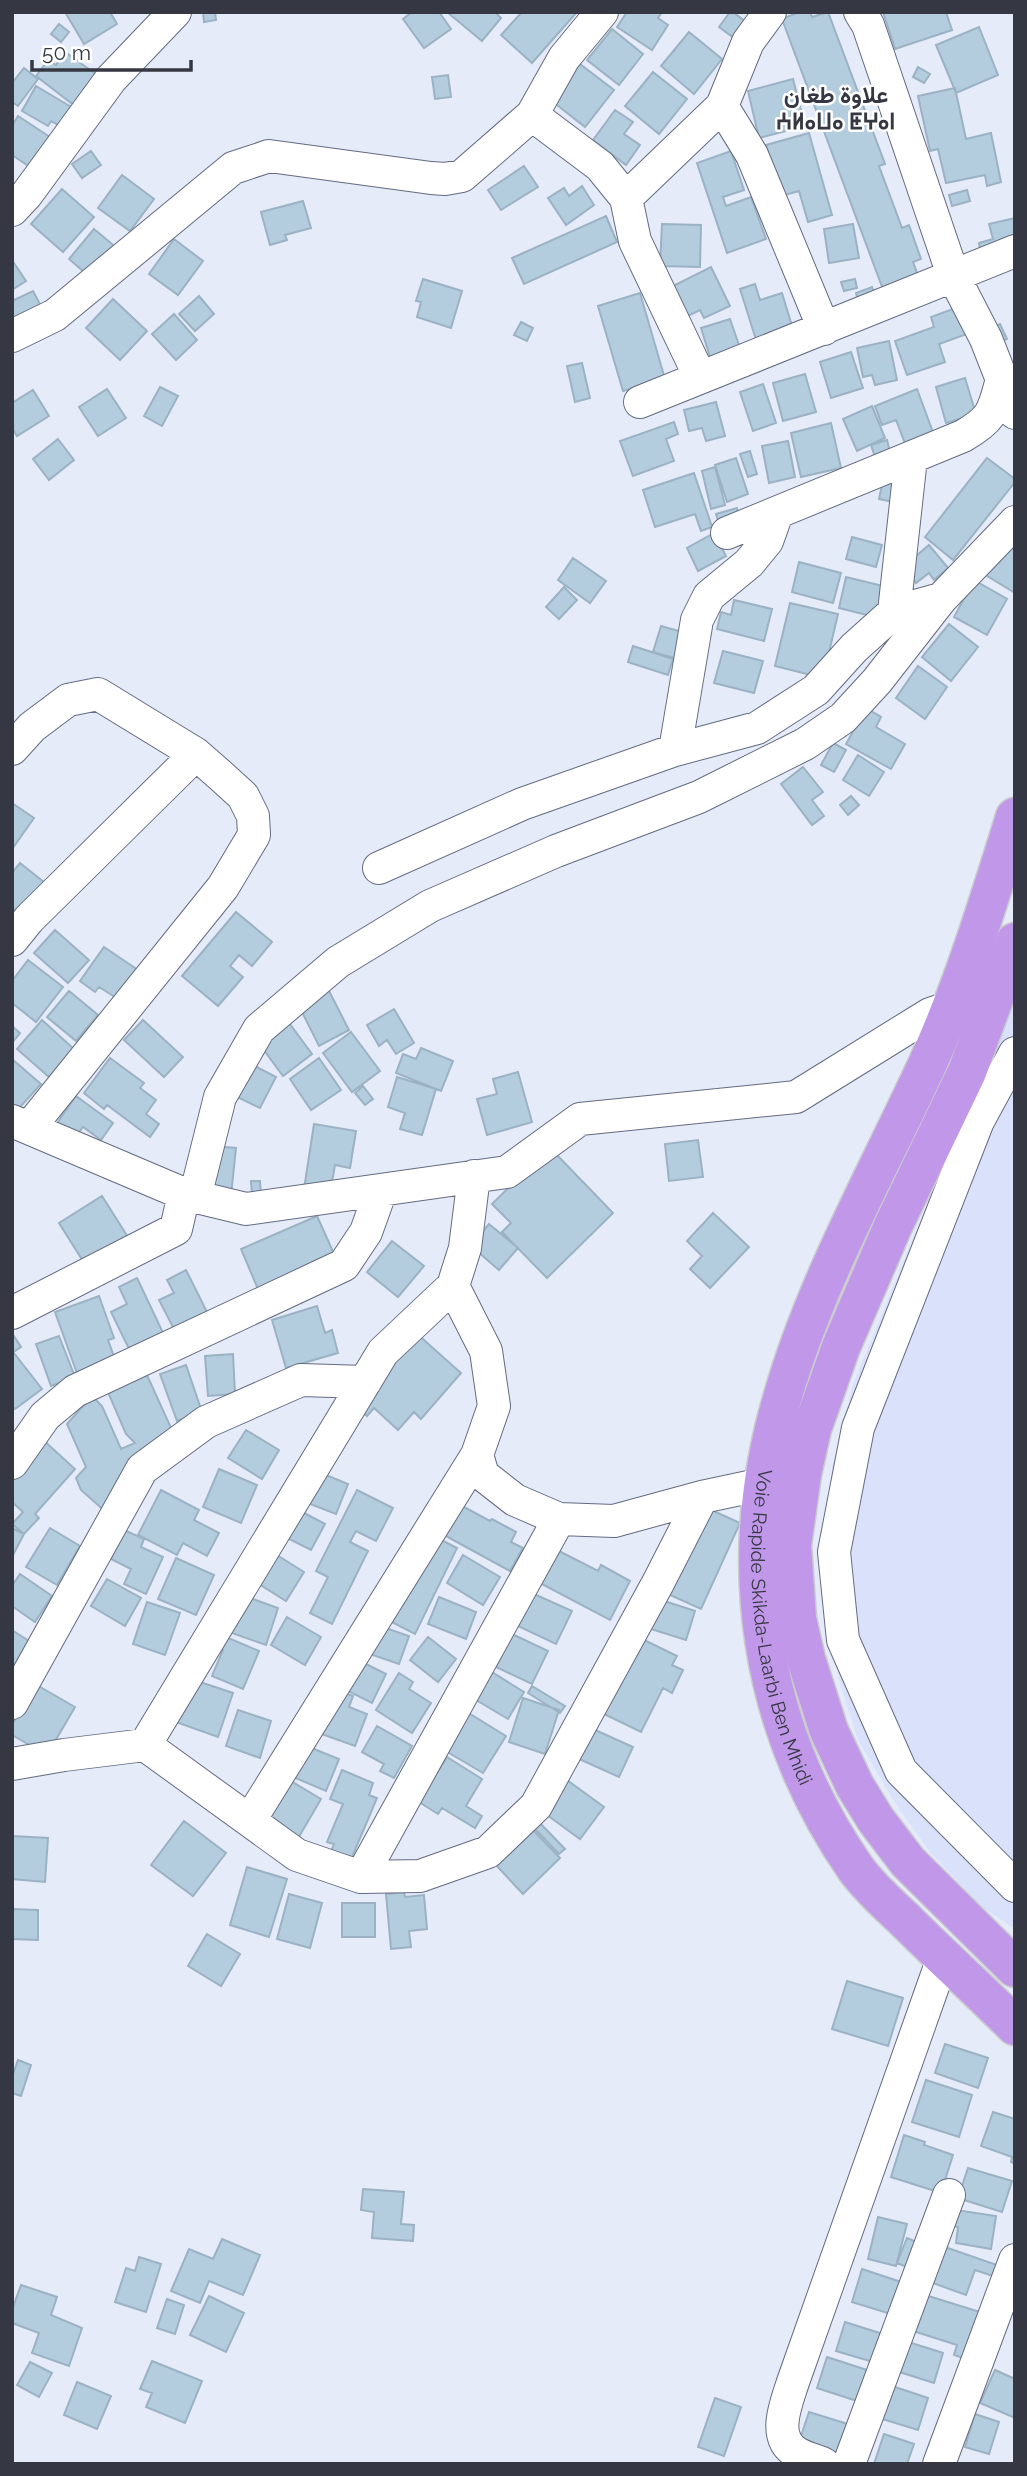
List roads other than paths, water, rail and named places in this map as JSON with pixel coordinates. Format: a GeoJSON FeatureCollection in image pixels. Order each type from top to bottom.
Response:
{"type":"FeatureCollection","features":[{"type":"Feature","properties":{"kind":"highway","name":"Voie Rapide Skikda-Laarbi Ben Mhidi"},"geometry":{"type":"LineString","coordinates":[[1015,817],[992,892],[928,1062],[856,1211],[814,1310],[781,1400],[763,1484],[758,1531],[762,1634],[772,1687],[800,1769],[822,1817],[859,1873],[1015,2026]]}},
{"type":"Feature","properties":{"kind":"highway","name":"Voie Rapide Skikda-Laarbi Ben Mhidi"},"geometry":{"type":"LineString","coordinates":[[1015,942],[967,1072],[893,1226],[841,1347],[812,1429],[802,1474],[792,1545],[797,1619],[806,1660],[829,1731],[846,1769],[876,1820],[908,1861],[1015,1968]]}},
{"type":"Feature","properties":{"kind":"street"},"geometry":{"type":"LineString","coordinates":[[12,211],[111,79],[175,12]]}},
{"type":"Feature","properties":{"kind":"street"},"geometry":{"type":"LineString","coordinates":[[12,336],[55,315],[233,169],[270,156],[445,179],[463,176],[532,115],[564,58],[601,12]]}},
{"type":"Feature","properties":{"kind":"street"},"geometry":{"type":"LineString","coordinates":[[626,198],[722,106],[748,42],[770,12]]}},
{"type":"Feature","properties":{"kind":"street"},"geometry":{"type":"LineString","coordinates":[[860,12],[868,25],[953,275],[986,339],[1015,413]]}},
{"type":"Feature","properties":{"kind":"street"},"geometry":{"type":"LineString","coordinates":[[722,106],[752,155],[824,329]]}},
{"type":"Feature","properties":{"kind":"street"},"geometry":{"type":"LineString","coordinates":[[532,115],[600,166],[626,198],[635,241],[700,377]]}},
{"type":"Feature","properties":{"kind":"street"},"geometry":{"type":"LineString","coordinates":[[640,402],[1015,251]]}},
{"type":"Feature","properties":{"kind":"street"},"geometry":{"type":"LineString","coordinates":[[727,533],[963,436],[984,424],[993,411],[1002,379]]}},
{"type":"Feature","properties":{"kind":"street"},"geometry":{"type":"LineString","coordinates":[[894,612],[911,458]]}},
{"type":"Feature","properties":{"kind":"street"},"geometry":{"type":"LineString","coordinates":[[675,750],[697,620],[709,596],[749,563],[767,541],[777,513]]}},
{"type":"Feature","properties":{"kind":"street"},"geometry":{"type":"LineString","coordinates":[[12,1313],[176,1229],[220,1097],[259,1028],[338,962],[430,906],[556,851],[699,797],[805,744],[843,718],[877,681],[942,599],[1015,522]]}},
{"type":"Feature","properties":{"kind":"street"},"geometry":{"type":"LineString","coordinates":[[379,868],[522,804],[675,750],[757,728],[816,691],[854,648],[894,612],[942,599]]}},
{"type":"Feature","properties":{"kind":"street"},"geometry":{"type":"LineString","coordinates":[[12,749],[32,727],[68,699],[98,694],[197,754],[243,796],[253,816],[254,835],[223,887],[21,1125],[189,1195],[246,1209],[507,1172],[580,1119],[796,1097],[930,1014],[950,1007],[993,1001]]}},
{"type":"Feature","properties":{"kind":"street"},"geometry":{"type":"LineString","coordinates":[[12,940],[29,919],[197,754]]}},
{"type":"Feature","properties":{"kind":"street"},"geometry":{"type":"LineString","coordinates":[[1015,1053],[978,1121],[858,1428],[834,1552],[843,1640],[901,1771],[1015,1886]]}},
{"type":"Feature","properties":{"kind":"street"},"geometry":{"type":"LineString","coordinates":[[145,1745],[383,1352],[453,1286],[465,1248],[474,1176]]}},
{"type":"Feature","properties":{"kind":"street"},"geometry":{"type":"LineString","coordinates":[[12,1463],[45,1416],[75,1391],[344,1265],[366,1232],[382,1189]]}},
{"type":"Feature","properties":{"kind":"street"},"geometry":{"type":"LineString","coordinates":[[250,1820],[477,1455],[494,1406],[486,1350],[453,1286]]}},
{"type":"Feature","properties":{"kind":"street"},"geometry":{"type":"LineString","coordinates":[[12,1703],[142,1469],[206,1422],[302,1380],[365,1382]]}},
{"type":"Feature","properties":{"kind":"street"},"geometry":{"type":"LineString","coordinates":[[477,1455],[483,1475],[515,1500],[559,1519],[614,1521],[763,1484]]}},
{"type":"Feature","properties":{"kind":"street"},"geometry":{"type":"LineString","coordinates":[[12,1764],[145,1745],[297,1855],[361,1877],[420,1876],[488,1852],[536,1806],[702,1497]]}},
{"type":"Feature","properties":{"kind":"street"},"geometry":{"type":"LineString","coordinates":[[361,1877],[559,1519]]}},
{"type":"Feature","properties":{"kind":"street"},"geometry":{"type":"LineString","coordinates":[[824,2464],[796,2452],[785,2442],[781,2421],[943,1958]]}},
{"type":"Feature","properties":{"kind":"street"},"geometry":{"type":"LineString","coordinates":[[849,2464],[949,2195]]}},
{"type":"Feature","properties":{"kind":"street"},"geometry":{"type":"LineString","coordinates":[[939,2464],[1015,2260]]}},
{"type":"Feature","properties":{"kind":"district","name":"علاوة طغان ⵄⵍⴰⵡⴰ ⵟⵖⴰⵏ"},"geometry":{"type":"Point","coordinates":[836,107]}}]}
